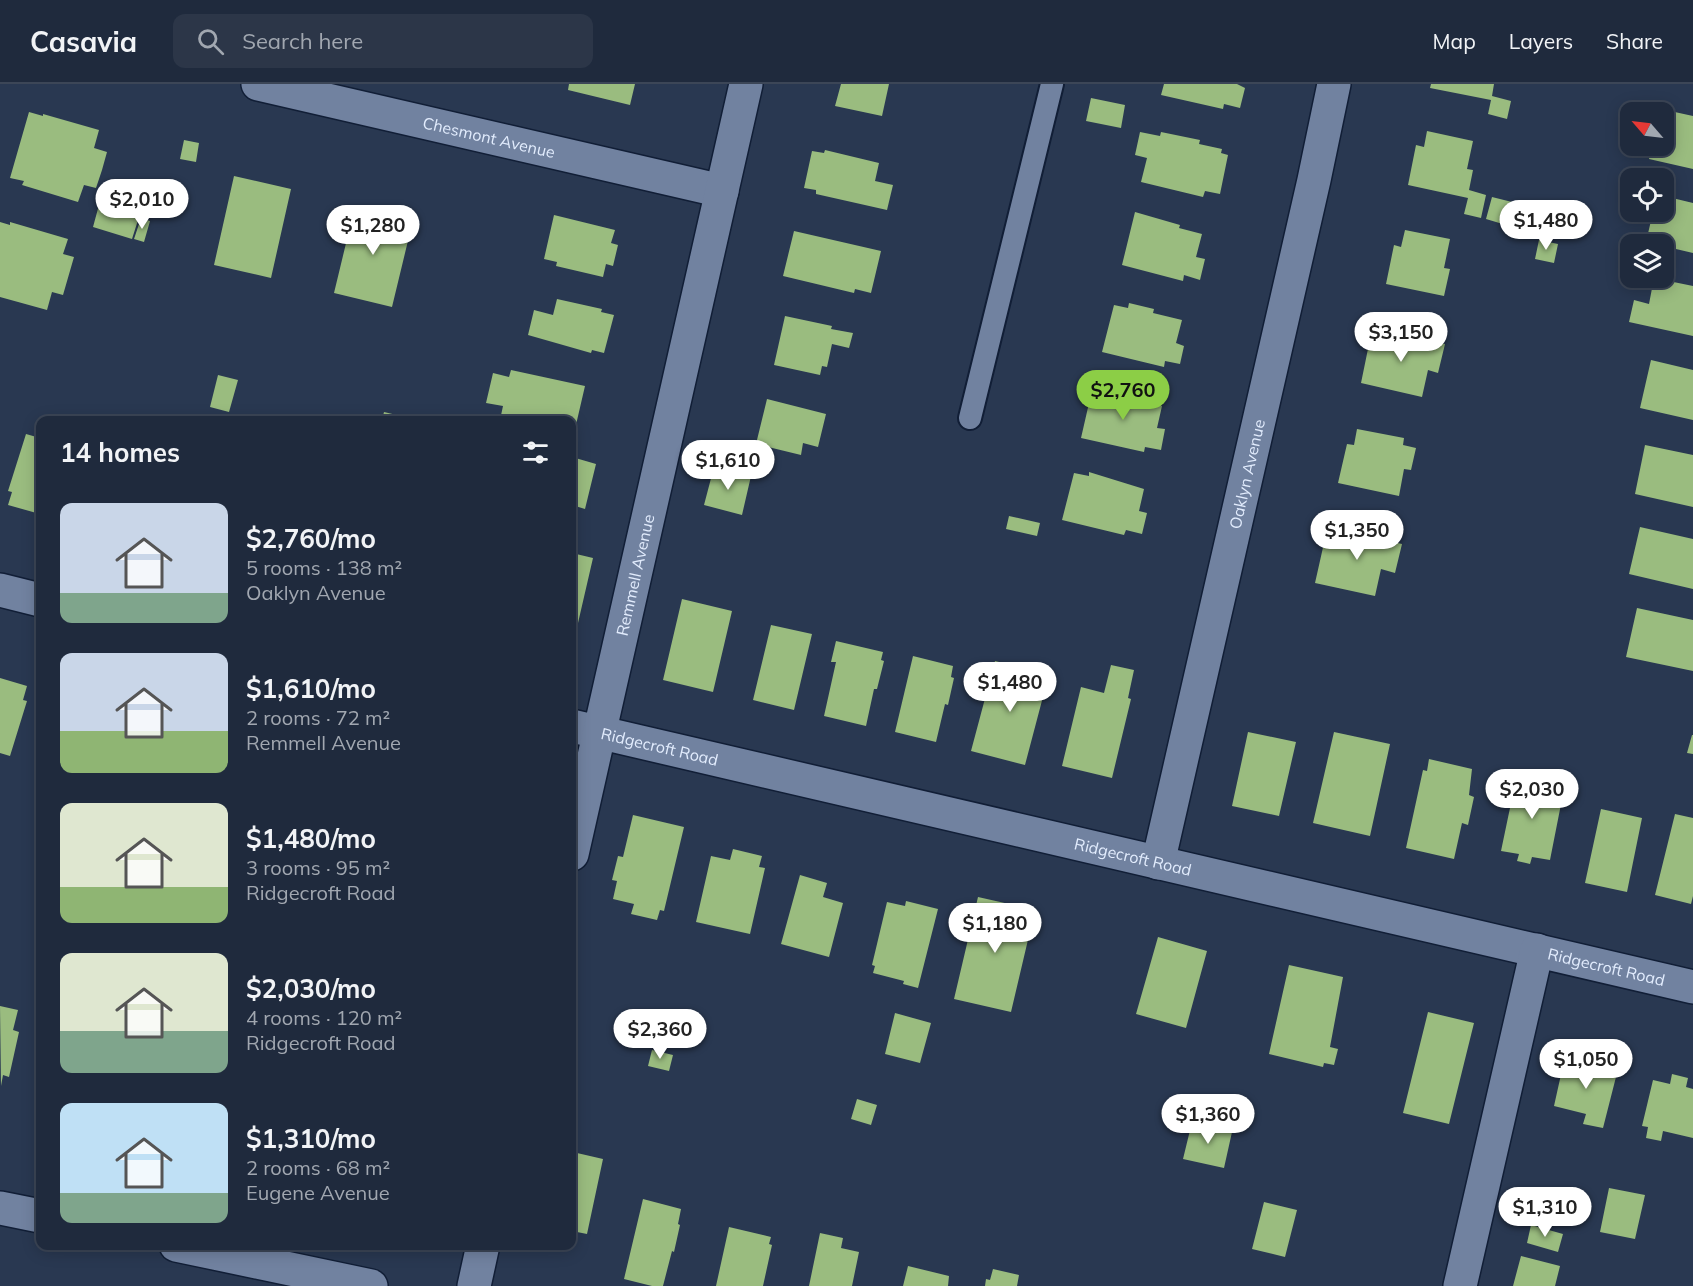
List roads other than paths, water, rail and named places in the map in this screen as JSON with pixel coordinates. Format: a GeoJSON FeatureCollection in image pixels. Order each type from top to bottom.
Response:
{"type":"FeatureCollection","features":[{"type":"Feature","properties":{"kind":"street","name":"Chesmont Avenue"},"geometry":{"type":"LineString","coordinates":[[258,84],[722,191]]}},
{"type":"Feature","properties":{"kind":"street","name":"Remmell Avenue"},"geometry":{"type":"LineString","coordinates":[[576,816],[585,730],[722,191],[746,84]]}},
{"type":"Feature","properties":{"kind":"street","name":"Oaklyn Avenue"},"geometry":{"type":"LineString","coordinates":[[1158,863],[1334,84]]}},
{"type":"Feature","properties":{"kind":"street"},"geometry":{"type":"LineString","coordinates":[[0,590],[36,599]]}},
{"type":"Feature","properties":{"kind":"street","name":"Ridgecroft Road"},"geometry":{"type":"LineString","coordinates":[[585,730],[1693,987]]}},
{"type":"Feature","properties":{"kind":"street"},"geometry":{"type":"LineString","coordinates":[[1460,1286],[1537,950]]}},
{"type":"Feature","properties":{"kind":"street"},"geometry":{"type":"LineString","coordinates":[[0,1208],[36,1215]]}},
{"type":"Feature","properties":{"kind":"street"},"geometry":{"type":"LineString","coordinates":[[200,1250],[371,1286]]}},
{"type":"Feature","properties":{"kind":"street"},"geometry":{"type":"LineString","coordinates":[[474,1286],[482,1250]]}},
{"type":"Feature","properties":{"kind":"lane"},"geometry":{"type":"LineString","coordinates":[[970,418],[1052,84]]}}]}
